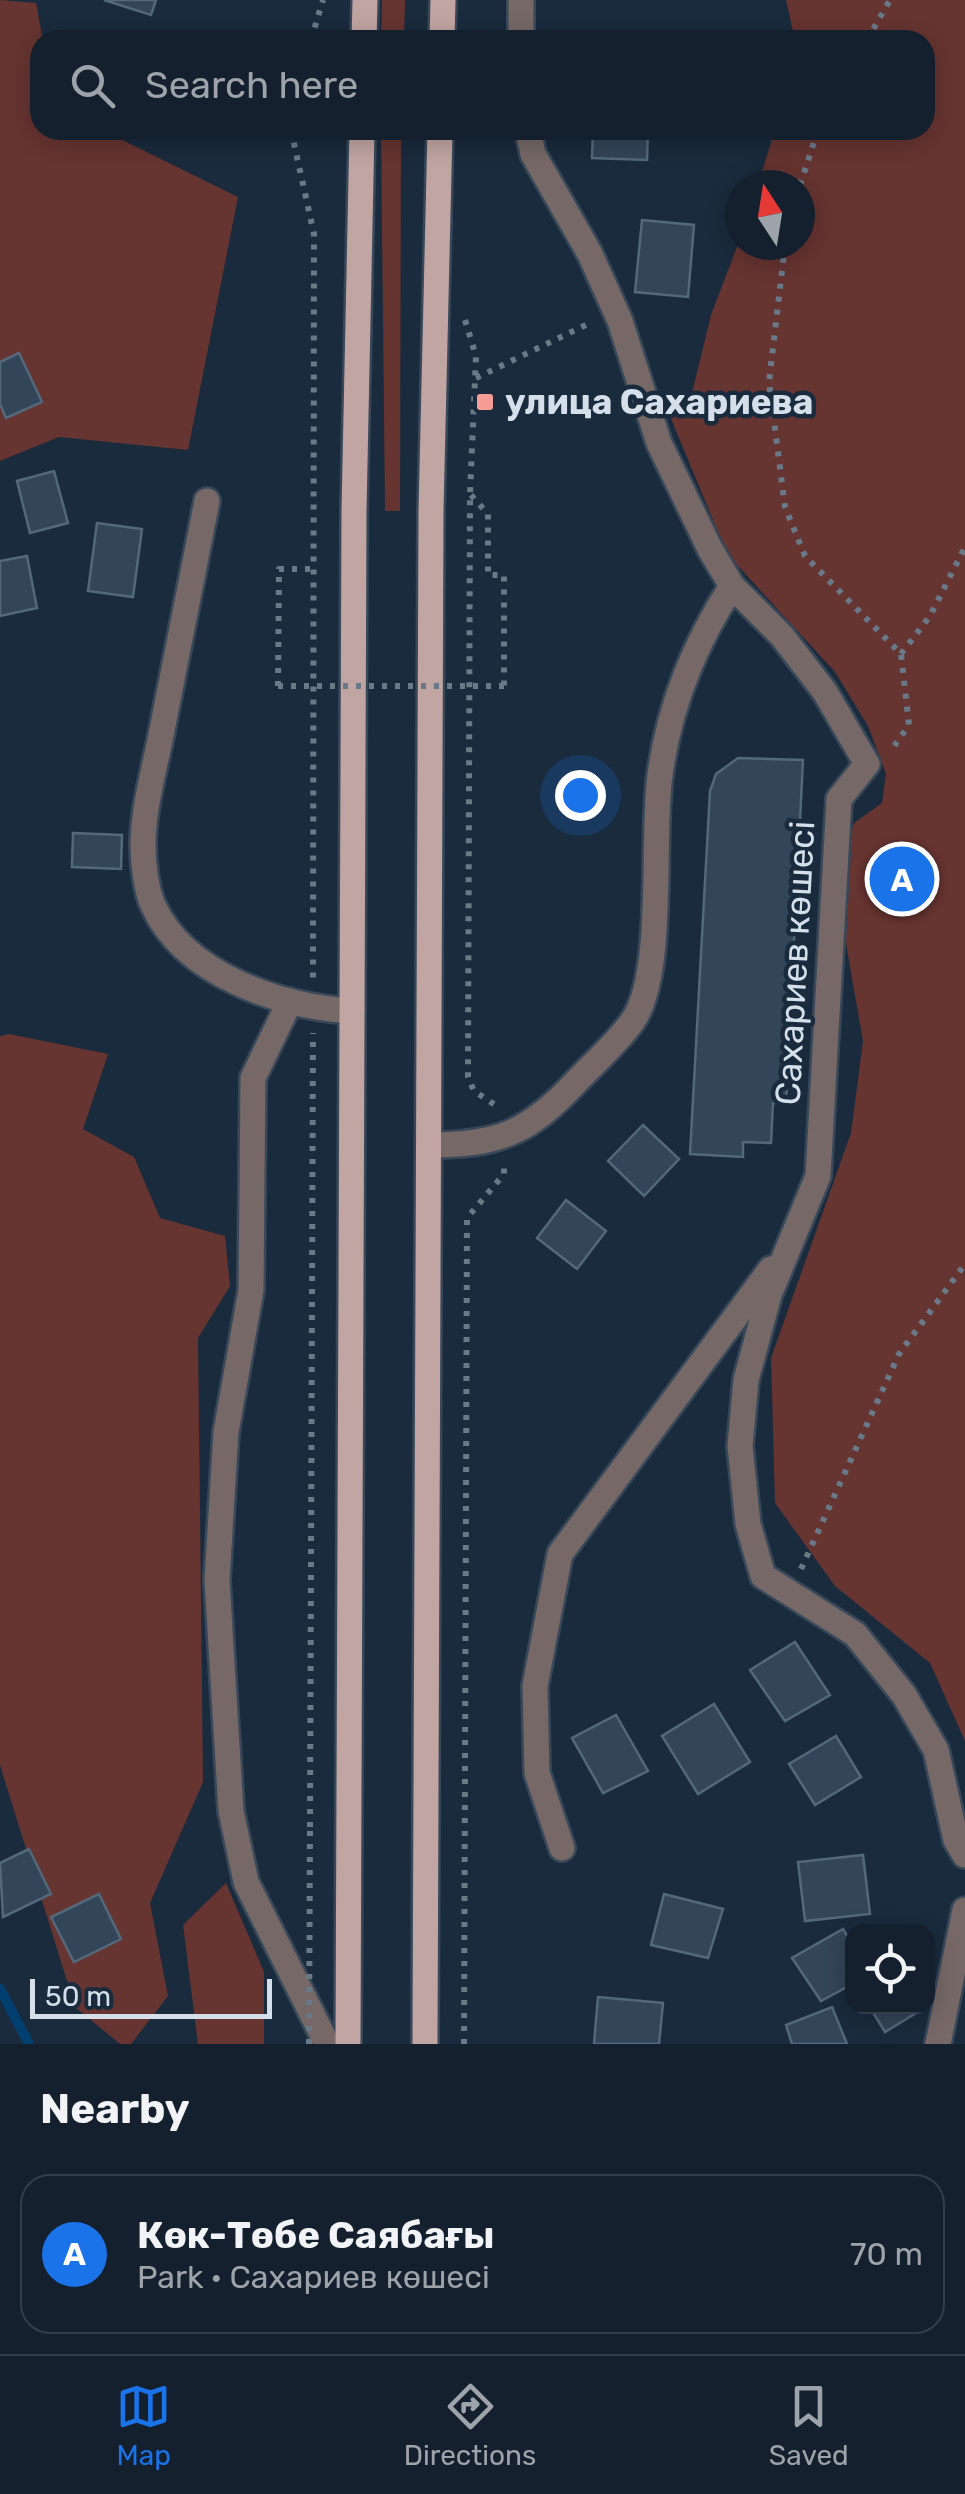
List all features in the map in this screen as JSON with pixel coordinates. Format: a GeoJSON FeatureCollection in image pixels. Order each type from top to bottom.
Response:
{"type":"FeatureCollection","features":[{"type":"Feature","properties":{"kind":"main road"},"geometry":{"type":"LineString","coordinates":[[364,30],[365,0]]}},
{"type":"Feature","properties":{"kind":"main road"},"geometry":{"type":"LineString","coordinates":[[442,30],[443,0]]}},
{"type":"Feature","properties":{"kind":"main road"},"geometry":{"type":"LineString","coordinates":[[348,2044],[353,697],[362,140]]}},
{"type":"Feature","properties":{"kind":"main road"},"geometry":{"type":"LineString","coordinates":[[425,2044],[431,530],[440,140]]}},
{"type":"Feature","properties":{"kind":"street"},"geometry":{"type":"LineString","coordinates":[[520,30],[521,0]]}},
{"type":"Feature","properties":{"kind":"street"},"geometry":{"type":"LineString","coordinates":[[530,140],[533,154],[590,254],[616,310],[659,443],[732,586],[782,636],[824,692],[867,764]]}},
{"type":"Feature","properties":{"kind":"street"},"geometry":{"type":"LineString","coordinates":[[206,501],[147,812],[143,846],[151,902],[169,934],[197,959],[290,1001],[313,1008],[352,1010]]}},
{"type":"Feature","properties":{"kind":"street"},"geometry":{"type":"LineString","coordinates":[[429,1145],[468,1145],[504,1138],[531,1124],[634,1020],[647,984],[659,778],[668,728],[702,633],[732,586]]}},
{"type":"Feature","properties":{"kind":"street","name":"Сахариев көшесі"},"geometry":{"type":"LineString","coordinates":[[867,764],[839,799],[818,1176],[786,1253],[746,1380],[740,1446],[748,1524],[763,1576],[855,1634],[904,1695],[936,1750],[956,1840],[965,1855]]}},
{"type":"Feature","properties":{"kind":"street"},"geometry":{"type":"LineString","coordinates":[[290,1001],[254,1078],[251,1290],[226,1432],[217,1580],[231,1810],[246,1882],[328,2044]]}},
{"type":"Feature","properties":{"kind":"street"},"geometry":{"type":"LineString","coordinates":[[562,1848],[537,1773],[535,1686],[560,1554],[698,1363],[786,1253]]}},
{"type":"Feature","properties":{"kind":"street"},"geometry":{"type":"LineString","coordinates":[[938,2044],[965,1910]]}},
{"type":"Feature","properties":{"kind":"path"},"geometry":{"type":"LineString","coordinates":[[314,30],[323,0]]}},
{"type":"Feature","properties":{"kind":"path"},"geometry":{"type":"LineString","coordinates":[[873,30],[890,0]]}},
{"type":"Feature","properties":{"kind":"path"},"geometry":{"type":"LineString","coordinates":[[805,170],[815,140]]}},
{"type":"Feature","properties":{"kind":"path"},"geometry":{"type":"LineString","coordinates":[[783,260],[770,382],[785,506],[805,556],[901,654],[909,725],[894,750],[867,764]]}},
{"type":"Feature","properties":{"kind":"path"},"geometry":{"type":"LineString","coordinates":[[460,301],[476,356],[470,494],[468,1077],[485,1101],[502,1108]]}},
{"type":"Feature","properties":{"kind":"path"},"geometry":{"type":"LineString","coordinates":[[476,378],[616,310]]}},
{"type":"Feature","properties":{"kind":"path"},"geometry":{"type":"LineString","coordinates":[[314,569],[280,570],[278,686],[504,686],[504,575],[488,574],[488,514],[470,494]]}},
{"type":"Feature","properties":{"kind":"path"},"geometry":{"type":"LineString","coordinates":[[901,654],[930,616],[965,547]]}},
{"type":"Feature","properties":{"kind":"path"},"geometry":{"type":"LineString","coordinates":[[464,2044],[467,1218],[504,1174]]}},
{"type":"Feature","properties":{"kind":"path"},"geometry":{"type":"LineString","coordinates":[[790,1593],[899,1354],[965,1264]]}},
{"type":"Feature","properties":{"kind":"path"},"geometry":{"type":"LineString","coordinates":[[309,2044],[310,1827]]}},
{"type":"Feature","properties":{"kind":"shaded area"},"geometry":{"type":"Polygon","coordinates":[[[0,0],[36,3],[41,30],[30,30],[30,140],[122,140],[238,197],[188,450],[59,437],[0,461],[0,0]]]}},
{"type":"Feature","properties":{"kind":"shaded area"},"geometry":{"type":"Polygon","coordinates":[[[382,0],[405,0],[404,30],[381,30],[382,0]]]}},
{"type":"Feature","properties":{"kind":"shaded area"},"geometry":{"type":"Polygon","coordinates":[[[786,0],[965,0],[965,1741],[930,1663],[835,1586],[775,1503],[771,1358],[851,1133],[863,1041],[838,898],[840,860],[854,823],[882,803],[886,774],[868,726],[835,672],[727,554],[667,409],[690,401],[711,315],[732,260],[815,260],[815,170],[763,170],[772,140],[935,140],[935,30],[793,30],[786,0]]]}},
{"type":"Feature","properties":{"kind":"shaded area"},"geometry":{"type":"Polygon","coordinates":[[[381,140],[401,140],[400,511],[385,511],[381,140]]]}},
{"type":"Feature","properties":{"kind":"shaded area"},"geometry":{"type":"Polygon","coordinates":[[[9,1034],[108,1054],[83,1129],[134,1157],[160,1218],[225,1236],[230,1286],[198,1338],[203,1782],[150,1903],[168,1996],[131,2044],[120,2044],[75,2007],[0,1765],[0,1036],[9,1034]]]}},
{"type":"Feature","properties":{"kind":"shaded area"},"geometry":{"type":"Polygon","coordinates":[[[226,1883],[264,1972],[264,2044],[198,2044],[183,1925],[226,1883]]]}},
{"type":"Feature","properties":{"kind":"building"},"geometry":{"type":"Polygon","coordinates":[[[104,0],[156,0],[151,15],[104,0]]]}},
{"type":"Feature","properties":{"kind":"building"},"geometry":{"type":"Polygon","coordinates":[[[593,140],[648,140],[647,160],[592,158],[593,140]]]}},
{"type":"Feature","properties":{"kind":"building"},"geometry":{"type":"Polygon","coordinates":[[[642,220],[694,225],[688,297],[635,292],[642,220]]]}},
{"type":"Feature","properties":{"kind":"building"},"geometry":{"type":"Polygon","coordinates":[[[19,353],[42,402],[6,418],[0,404],[0,362],[19,353]]]}},
{"type":"Feature","properties":{"kind":"building"},"geometry":{"type":"Polygon","coordinates":[[[54,471],[68,523],[30,533],[17,481],[54,471]]]}},
{"type":"Feature","properties":{"kind":"building"},"geometry":{"type":"Polygon","coordinates":[[[97,523],[142,529],[133,597],[88,591],[97,523]]]}},
{"type":"Feature","properties":{"kind":"building"},"geometry":{"type":"Polygon","coordinates":[[[27,556],[37,608],[0,616],[0,561],[27,556]]]}},
{"type":"Feature","properties":{"kind":"building"},"geometry":{"type":"Polygon","coordinates":[[[738,758],[803,760],[786,1103],[773,1103],[771,1143],[743,1142],[743,1157],[690,1154],[710,791],[716,774],[738,758]]]}},
{"type":"Feature","properties":{"kind":"building"},"geometry":{"type":"Polygon","coordinates":[[[73,833],[122,835],[121,869],[72,867],[73,833]]]}},
{"type":"Feature","properties":{"kind":"building"},"geometry":{"type":"Polygon","coordinates":[[[643,1125],[679,1159],[644,1196],[608,1161],[643,1125]]]}},
{"type":"Feature","properties":{"kind":"building"},"geometry":{"type":"Polygon","coordinates":[[[566,1200],[606,1231],[577,1269],[537,1238],[566,1200]]]}},
{"type":"Feature","properties":{"kind":"building"},"geometry":{"type":"Polygon","coordinates":[[[795,1642],[830,1695],[785,1721],[750,1670],[795,1642]]]}},
{"type":"Feature","properties":{"kind":"building"},"geometry":{"type":"Polygon","coordinates":[[[714,1704],[750,1762],[698,1794],[662,1736],[714,1704]]]}},
{"type":"Feature","properties":{"kind":"building"},"geometry":{"type":"Polygon","coordinates":[[[616,1715],[648,1771],[603,1793],[572,1738],[616,1715]]]}},
{"type":"Feature","properties":{"kind":"building"},"geometry":{"type":"Polygon","coordinates":[[[836,1736],[861,1777],[815,1805],[789,1764],[836,1736]]]}},
{"type":"Feature","properties":{"kind":"building"},"geometry":{"type":"Polygon","coordinates":[[[29,1849],[51,1894],[3,1917],[0,1863],[29,1849]]]}},
{"type":"Feature","properties":{"kind":"building"},"geometry":{"type":"Polygon","coordinates":[[[863,1855],[870,1914],[805,1921],[798,1862],[863,1855]]]}},
{"type":"Feature","properties":{"kind":"building"},"geometry":{"type":"Polygon","coordinates":[[[99,1894],[121,1939],[74,1962],[51,1917],[99,1894]]]}},
{"type":"Feature","properties":{"kind":"building"},"geometry":{"type":"Polygon","coordinates":[[[664,1894],[723,1909],[708,1958],[651,1945],[664,1894]]]}},
{"type":"Feature","properties":{"kind":"building"},"geometry":{"type":"Polygon","coordinates":[[[843,1929],[845,1988],[821,2001],[792,1958],[843,1929]]]}},
{"type":"Feature","properties":{"kind":"building"},"geometry":{"type":"Polygon","coordinates":[[[598,1997],[663,2003],[659,2044],[594,2044],[598,1997]]]}},
{"type":"Feature","properties":{"kind":"building"},"geometry":{"type":"Polygon","coordinates":[[[832,2007],[847,2044],[792,2044],[786,2025],[832,2007]]]}},
{"type":"Feature","properties":{"kind":"building"},"geometry":{"type":"Polygon","coordinates":[[[874,2014],[915,2014],[885,2032],[874,2014]]]}},
{"type":"Feature","properties":{"kind":"waterway"},"geometry":{"type":"LineString","coordinates":[[0,1989],[29,2044]]}},
{"type":"Feature","properties":{"kind":"place","name":"улица Сахариева"},"geometry":{"type":"Point","coordinates":[485,402]}},
{"type":"Feature","properties":{"kind":"place","name":"Көк-Төбе Саябағы"},"geometry":{"type":"Point","coordinates":[902,879]}}]}
